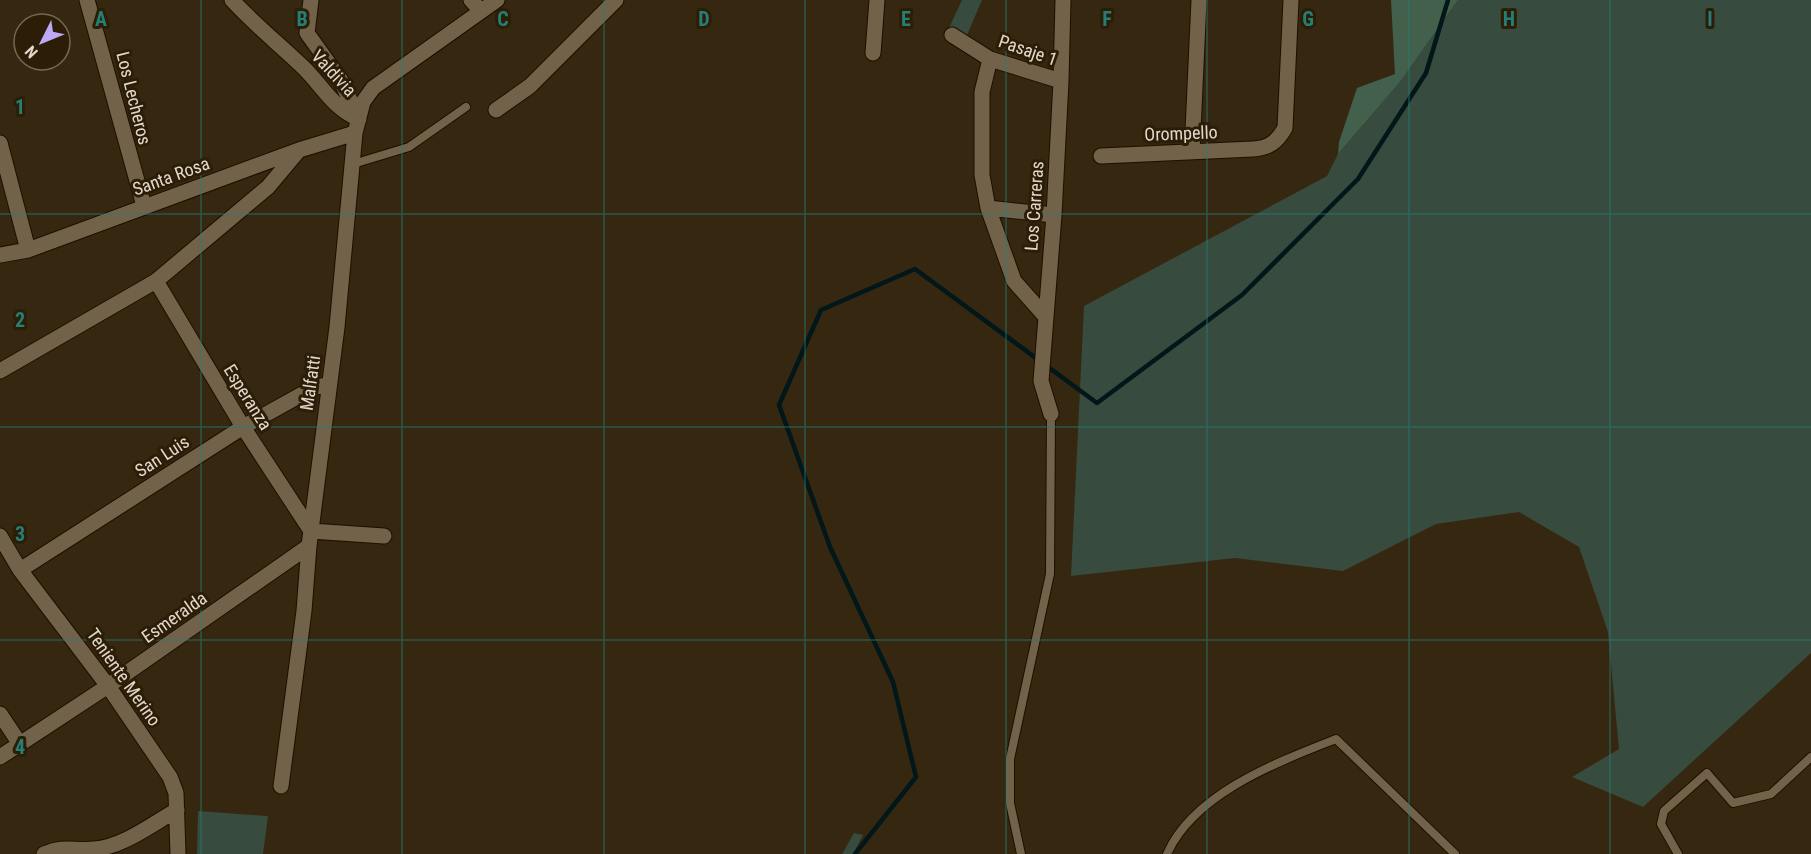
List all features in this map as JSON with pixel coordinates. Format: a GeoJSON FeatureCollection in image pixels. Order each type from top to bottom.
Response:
{"type":"FeatureCollection","features":[{"type":"Feature","properties":{"kind":"street","name":"Los Lecheros"},"geometry":{"type":"LineString","coordinates":[[87,0],[144,206]]}},
{"type":"Feature","properties":{"kind":"street","name":"Valdivia"},"geometry":{"type":"LineString","coordinates":[[232,0],[304,68],[357,126]]}},
{"type":"Feature","properties":{"kind":"street","name":"Malfatti"},"geometry":{"type":"LineString","coordinates":[[281,786],[337,327],[357,126],[340,79],[307,33],[311,0]]}},
{"type":"Feature","properties":{"kind":"street"},"geometry":{"type":"LineString","coordinates":[[357,126],[363,102],[373,88],[476,5],[497,0]]}},
{"type":"Feature","properties":{"kind":"street"},"geometry":{"type":"LineString","coordinates":[[496,110],[530,86],[616,0]]}},
{"type":"Feature","properties":{"kind":"street"},"geometry":{"type":"LineString","coordinates":[[873,53],[877,0]]}},
{"type":"Feature","properties":{"kind":"street","name":"Los Carreras"},"geometry":{"type":"LineString","coordinates":[[1051,414],[1041,381],[1054,215],[1063,0]]}},
{"type":"Feature","properties":{"kind":"street"},"geometry":{"type":"LineString","coordinates":[[1192,152],[1199,0]]}},
{"type":"Feature","properties":{"kind":"street","name":"Orompello"},"geometry":{"type":"LineString","coordinates":[[1101,156],[1263,148],[1271,145],[1285,128],[1291,0]]}},
{"type":"Feature","properties":{"kind":"street","name":"Pasaje 1"},"geometry":{"type":"LineString","coordinates":[[952,35],[990,59],[1061,81]]}},
{"type":"Feature","properties":{"kind":"street"},"geometry":{"type":"LineString","coordinates":[[990,59],[982,93],[982,175],[988,208],[1014,281],[1045,316]]}},
{"type":"Feature","properties":{"kind":"street","name":"Santa Rosa"},"geometry":{"type":"LineString","coordinates":[[0,255],[28,250],[299,150],[357,126]]}},
{"type":"Feature","properties":{"kind":"street"},"geometry":{"type":"LineString","coordinates":[[0,143],[28,250]]}},
{"type":"Feature","properties":{"kind":"street"},"geometry":{"type":"LineString","coordinates":[[0,371],[156,281],[268,187],[299,150]]}},
{"type":"Feature","properties":{"kind":"street"},"geometry":{"type":"LineString","coordinates":[[988,208],[1054,215]]}},
{"type":"Feature","properties":{"kind":"street","name":"Esperanza"},"geometry":{"type":"LineString","coordinates":[[156,281],[310,539]]}},
{"type":"Feature","properties":{"kind":"street","name":"San Luis"},"geometry":{"type":"LineString","coordinates":[[20,570],[243,427],[315,387],[329,386]]}},
{"type":"Feature","properties":{"kind":"street","name":"Teniente Merino"},"geometry":{"type":"LineString","coordinates":[[0,536],[20,570],[108,686],[170,777],[176,793],[177,854]]}},
{"type":"Feature","properties":{"kind":"street"},"geometry":{"type":"LineString","coordinates":[[310,539],[384,536]]}},
{"type":"Feature","properties":{"kind":"street","name":"Esmeralda"},"geometry":{"type":"LineString","coordinates":[[0,757],[108,686],[310,539]]}},
{"type":"Feature","properties":{"kind":"street"},"geometry":{"type":"LineString","coordinates":[[0,714],[20,744]]}},
{"type":"Feature","properties":{"kind":"street"},"geometry":{"type":"LineString","coordinates":[[44,854],[64,847],[74,851],[115,844],[177,810]]}},
{"type":"Feature","properties":{"kind":"lane"},"geometry":{"type":"LineString","coordinates":[[353,164],[409,147],[466,107]]}},
{"type":"Feature","properties":{"kind":"lane"},"geometry":{"type":"LineString","coordinates":[[1021,854],[1010,803],[1010,759],[1050,574],[1051,414]]}},
{"type":"Feature","properties":{"kind":"lane"},"geometry":{"type":"LineString","coordinates":[[1167,854],[1173,841],[1207,804],[1250,776],[1336,739],[1455,854]]}},
{"type":"Feature","properties":{"kind":"lane"},"geometry":{"type":"LineString","coordinates":[[1678,854],[1661,824],[1664,811],[1707,773],[1733,804],[1770,794],[1811,757]]}},
{"type":"Feature","properties":{"kind":"green space"},"geometry":{"type":"Polygon","coordinates":[[[962,0],[982,0],[967,35],[949,28],[962,0]]]}},
{"type":"Feature","properties":{"kind":"green space"},"geometry":{"type":"Polygon","coordinates":[[[1391,0],[1458,0],[1400,82],[1338,154],[1339,142],[1357,88],[1395,74],[1391,0]]]}},
{"type":"Feature","properties":{"kind":"green space"},"geometry":{"type":"Polygon","coordinates":[[[1458,0],[1811,0],[1811,653],[1643,807],[1572,777],[1619,749],[1608,632],[1579,547],[1519,512],[1436,524],[1343,571],[1235,558],[1071,576],[1084,306],[1327,176],[1338,154],[1400,82],[1458,0]]]}},
{"type":"Feature","properties":{"kind":"green space"},"geometry":{"type":"Polygon","coordinates":[[[198,811],[268,816],[263,854],[197,854],[198,811]]]}},
{"type":"Feature","properties":{"kind":"green space"},"geometry":{"type":"Polygon","coordinates":[[[854,833],[863,835],[853,854],[842,854],[854,833]]]}},
{"type":"Feature","properties":{"kind":"waterway"},"geometry":{"type":"LineString","coordinates":[[855,854],[916,777],[893,682],[830,547],[779,405],[821,310],[915,269],[1097,403],[1242,295],[1358,179],[1426,73],[1448,0]]}}]}
